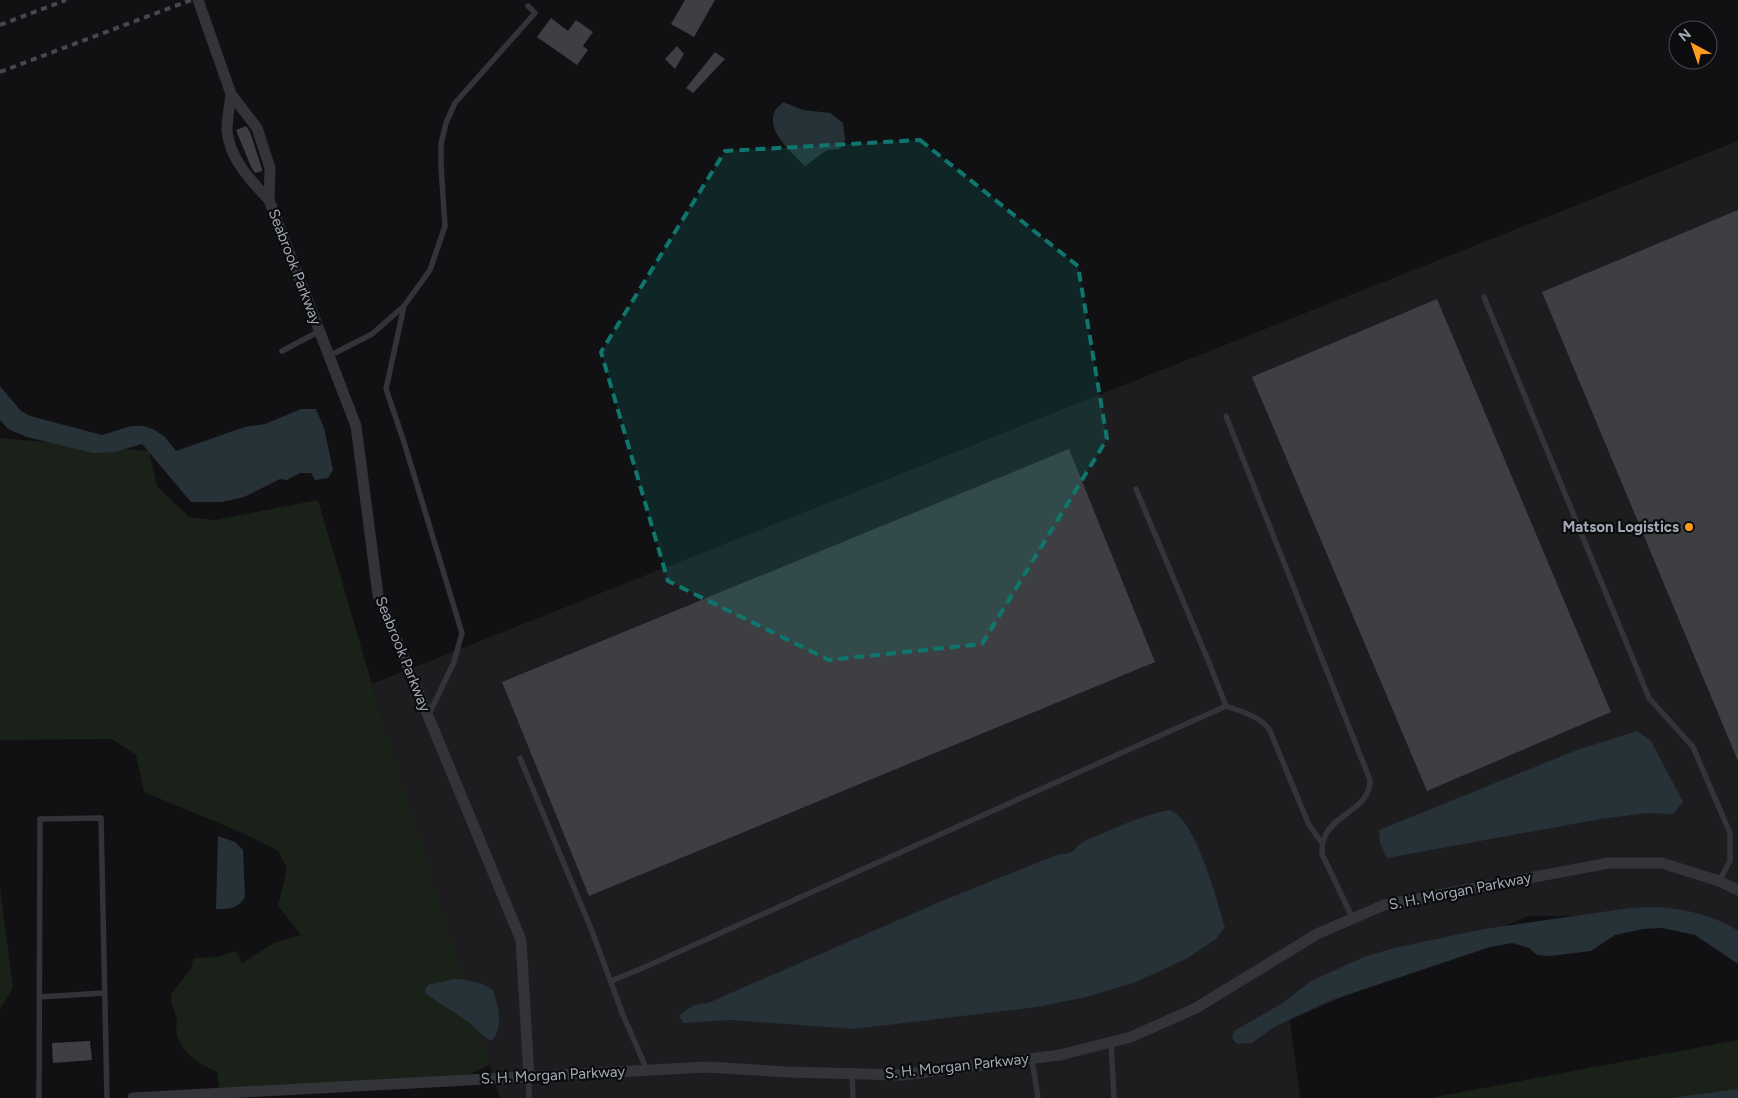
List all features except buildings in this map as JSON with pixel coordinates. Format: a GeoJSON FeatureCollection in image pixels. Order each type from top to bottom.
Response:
{"type":"FeatureCollection","features":[{"type":"Feature","properties":{"kind":"street","name":"Seabrook Parkway"},"geometry":{"type":"LineString","coordinates":[[198,0],[231,94],[257,128],[270,168],[269,200]]}},
{"type":"Feature","properties":{"kind":"street","name":"Seabrook Parkway"},"geometry":{"type":"LineString","coordinates":[[231,94],[227,131],[234,153],[246,176],[269,200],[356,426],[378,595],[521,940],[529,1077]]}},
{"type":"Feature","properties":{"kind":"street","name":"S. H. Morgan Parkway"},"geometry":{"type":"LineString","coordinates":[[133,1098],[707,1067],[787,1072],[902,1075],[1032,1059],[1060,1055],[1131,1037],[1196,1008],[1316,934],[1384,905],[1609,863],[1662,863],[1718,881],[1738,890]]}},
{"type":"Feature","properties":{"kind":"lane"},"geometry":{"type":"LineString","coordinates":[[329,356],[372,334],[404,306],[430,270],[446,226],[441,144],[446,123],[455,103],[535,13],[528,6]]}},
{"type":"Feature","properties":{"kind":"lane"},"geometry":{"type":"LineString","coordinates":[[1484,297],[1649,698],[1693,747],[1730,833],[1730,861],[1718,881]]}},
{"type":"Feature","properties":{"kind":"lane"},"geometry":{"type":"LineString","coordinates":[[404,306],[386,389],[406,448],[462,633],[454,662],[428,716]]}},
{"type":"Feature","properties":{"kind":"lane"},"geometry":{"type":"LineString","coordinates":[[282,351],[320,331]]}},
{"type":"Feature","properties":{"kind":"lane"},"geometry":{"type":"LineString","coordinates":[[1226,416],[1370,780],[1370,788],[1365,798],[1326,833],[1322,843],[1322,854],[1353,919]]}},
{"type":"Feature","properties":{"kind":"lane"},"geometry":{"type":"LineString","coordinates":[[1136,489],[1207,656],[1226,706]]}},
{"type":"Feature","properties":{"kind":"lane"},"geometry":{"type":"LineString","coordinates":[[610,981],[646,967],[1226,706],[1261,720],[1266,724],[1309,825],[1322,843]]}},
{"type":"Feature","properties":{"kind":"lane"},"geometry":{"type":"LineString","coordinates":[[520,758],[592,931],[623,1015],[648,1070]]}},
{"type":"Feature","properties":{"kind":"lane"},"geometry":{"type":"LineString","coordinates":[[39,1098],[40,819],[101,818],[107,1098]]}},
{"type":"Feature","properties":{"kind":"lane"},"geometry":{"type":"LineString","coordinates":[[39,997],[105,993]]}},
{"type":"Feature","properties":{"kind":"lane"},"geometry":{"type":"LineString","coordinates":[[1111,1042],[1114,1098]]}},
{"type":"Feature","properties":{"kind":"lane"},"geometry":{"type":"LineString","coordinates":[[1032,1059],[1038,1098]]}},
{"type":"Feature","properties":{"kind":"lane"},"geometry":{"type":"LineString","coordinates":[[852,1074],[853,1098]]}},
{"type":"Feature","properties":{"kind":"lane"},"geometry":{"type":"LineString","coordinates":[[529,1077],[529,1098]]}},
{"type":"Feature","properties":{"kind":"highlighted area"},"geometry":{"type":"Polygon","coordinates":[[[920,140],[1078,266],[1107,439],[982,644],[829,660],[668,581],[601,352],[725,151],[920,140]]]}},
{"type":"Feature","properties":{"kind":"shaded area"},"geometry":{"type":"Polygon","coordinates":[[[783,102],[803,110],[830,113],[843,123],[845,139],[840,149],[827,150],[805,166],[782,141],[774,126],[775,111],[783,102]]]}},
{"type":"Feature","properties":{"kind":"shaded area"},"geometry":{"type":"Polygon","coordinates":[[[1738,141],[1738,932],[1702,915],[1528,916],[1290,1020],[1300,1098],[500,1098],[372,684],[1738,141]]]}},
{"type":"Feature","properties":{"kind":"shaded area"},"geometry":{"type":"Polygon","coordinates":[[[0,386],[21,411],[30,416],[102,435],[131,426],[143,426],[153,429],[165,437],[176,451],[245,427],[265,424],[301,409],[316,409],[324,428],[333,470],[328,478],[315,480],[311,473],[300,473],[287,480],[280,479],[244,497],[222,502],[191,502],[142,444],[115,452],[93,453],[27,437],[8,429],[0,420],[0,386]]]}},
{"type":"Feature","properties":{"kind":"shaded area"},"geometry":{"type":"Polygon","coordinates":[[[0,438],[149,451],[157,486],[189,517],[215,520],[318,500],[372,684],[490,1064],[457,1081],[220,1094],[217,1072],[199,1062],[184,1049],[177,1036],[177,1018],[171,996],[190,970],[194,958],[218,957],[236,951],[242,963],[274,943],[301,935],[278,906],[287,868],[278,851],[245,834],[144,792],[136,755],[112,739],[0,740],[0,438]]]}},
{"type":"Feature","properties":{"kind":"shaded area"},"geometry":{"type":"Polygon","coordinates":[[[1637,731],[1651,741],[1683,802],[1673,814],[1647,813],[1600,819],[1387,858],[1380,843],[1379,830],[1577,750],[1637,731]]]}},
{"type":"Feature","properties":{"kind":"shaded area"},"geometry":{"type":"Polygon","coordinates":[[[1169,810],[1179,816],[1196,844],[1211,881],[1225,927],[1216,939],[1186,959],[1136,982],[1086,997],[1037,1007],[854,1029],[730,1020],[683,1023],[679,1016],[694,1005],[708,1003],[942,901],[1059,854],[1072,852],[1081,843],[1116,828],[1169,810]]]}},
{"type":"Feature","properties":{"kind":"shaded area"},"geometry":{"type":"Polygon","coordinates":[[[218,836],[235,842],[243,850],[245,897],[236,906],[216,909],[218,836]]]}},
{"type":"Feature","properties":{"kind":"shaded area"},"geometry":{"type":"Polygon","coordinates":[[[0,887],[13,988],[0,1009],[0,887]]]}},
{"type":"Feature","properties":{"kind":"shaded area"},"geometry":{"type":"Polygon","coordinates":[[[1654,907],[1698,913],[1729,925],[1738,931],[1738,964],[1695,935],[1663,928],[1643,929],[1615,935],[1591,951],[1550,956],[1537,955],[1529,948],[1512,943],[1490,947],[1329,1001],[1274,1027],[1252,1043],[1237,1044],[1232,1038],[1234,1031],[1281,1004],[1311,981],[1364,957],[1394,948],[1484,929],[1630,908],[1654,907]]]}},
{"type":"Feature","properties":{"kind":"shaded area"},"geometry":{"type":"Polygon","coordinates":[[[454,979],[474,982],[493,990],[499,1022],[498,1029],[492,1040],[487,1039],[470,1023],[426,994],[425,990],[428,985],[454,979]]]}},
{"type":"Feature","properties":{"kind":"shaded area"},"geometry":{"type":"Polygon","coordinates":[[[1738,1040],[1738,1098],[1430,1098],[1738,1040]]]}},
{"type":"Feature","properties":{"kind":"shaded area"},"geometry":{"type":"Polygon","coordinates":[[[1738,1089],[1738,1098],[1671,1098],[1738,1089]]]}},
{"type":"Feature","properties":{"kind":"railway"},"geometry":{"type":"LineString","coordinates":[[0,25],[66,0]]}},
{"type":"Feature","properties":{"kind":"railway"},"geometry":{"type":"LineString","coordinates":[[0,72],[191,0]]}},
{"type":"Feature","properties":{"kind":"place","name":"Matson Logistics"},"geometry":{"type":"Point","coordinates":[1689,527]}}]}
